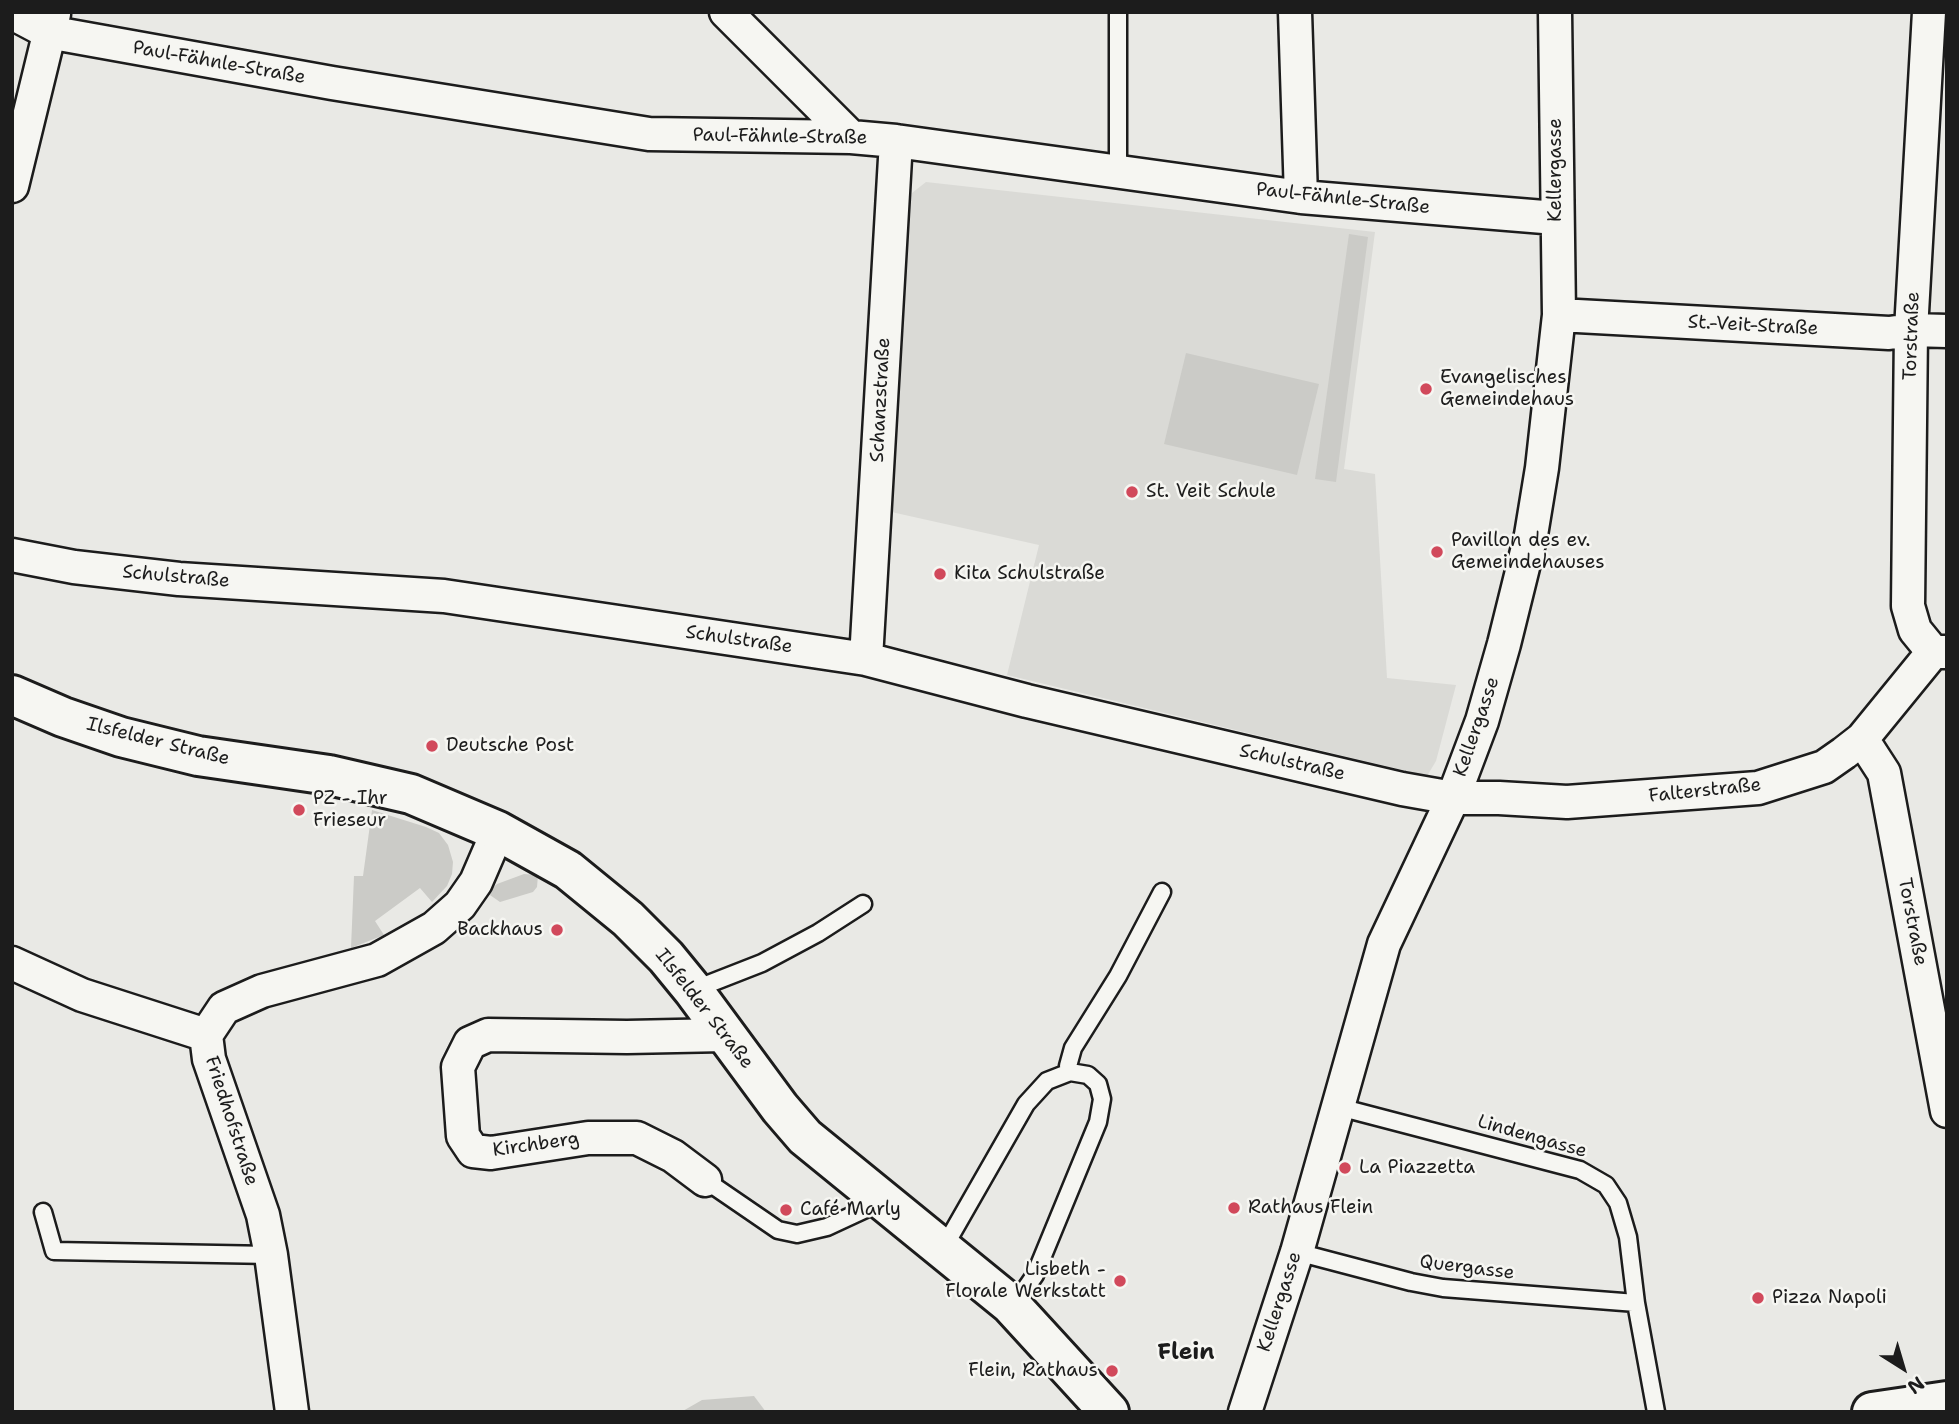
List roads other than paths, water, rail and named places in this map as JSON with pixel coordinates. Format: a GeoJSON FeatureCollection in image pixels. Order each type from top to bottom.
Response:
{"type":"FeatureCollection","features":[{"type":"Feature","properties":{"kind":"main road","name":"Ilsfelder Straße"},"geometry":{"type":"LineString","coordinates":[[12,695],[63,717],[121,737],[198,756],[329,775],[411,794],[498,831],[568,870],[593,888],[658,948],[694,990],[725,1035],[806,1137],[1010,1304],[1109,1412]]}},
{"type":"Feature","properties":{"kind":"main road"},"geometry":{"type":"LineString","coordinates":[[1871,1412],[1947,1401]]}},
{"type":"Feature","properties":{"kind":"street"},"geometry":{"type":"LineString","coordinates":[[726,12],[851,137]]}},
{"type":"Feature","properties":{"kind":"street"},"geometry":{"type":"LineString","coordinates":[[1295,12],[1301,197]]}},
{"type":"Feature","properties":{"kind":"street","name":"Kellergasse"},"geometry":{"type":"LineString","coordinates":[[1245,1412],[1297,1252],[1384,944],[1453,798],[1504,644],[1531,535],[1542,468],[1559,315],[1555,12]]}},
{"type":"Feature","properties":{"kind":"street","name":"Torstraße"},"geometry":{"type":"LineString","coordinates":[[1929,12],[1911,330],[1908,606],[1915,630],[1940,652]]}},
{"type":"Feature","properties":{"kind":"street","name":"Paul-Fähnle-Straße"},"geometry":{"type":"LineString","coordinates":[[12,13],[332,83],[649,134],[851,137],[896,141],[1301,197],[1556,218]]}},
{"type":"Feature","properties":{"kind":"street"},"geometry":{"type":"LineString","coordinates":[[12,186],[51,22]]}},
{"type":"Feature","properties":{"kind":"street","name":"Schanzstraße"},"geometry":{"type":"LineString","coordinates":[[866,659],[896,141]]}},
{"type":"Feature","properties":{"kind":"street","name":"St.-Veit-Straße"},"geometry":{"type":"LineString","coordinates":[[1559,315],[1889,333],[1911,330],[1947,331]]}},
{"type":"Feature","properties":{"kind":"street","name":"Schulstraße"},"geometry":{"type":"LineString","coordinates":[[12,555],[74,567],[179,579],[444,596],[866,659],[1027,701],[1402,789],[1453,798]]}},
{"type":"Feature","properties":{"kind":"street","name":"Falterstraße"},"geometry":{"type":"LineString","coordinates":[[1453,798],[1567,802],[1758,788],[1824,767],[1862,739],[1940,652]]}},
{"type":"Feature","properties":{"kind":"street","name":"Torstraße"},"geometry":{"type":"LineString","coordinates":[[1862,739],[1884,773],[1947,1111]]}},
{"type":"Feature","properties":{"kind":"street","name":"Friedhofstraße"},"geometry":{"type":"LineString","coordinates":[[292,1412],[271,1255],[263,1216],[209,1059],[206,1035],[224,1008],[262,991],[377,960],[434,928],[460,905],[476,882],[498,831]]}},
{"type":"Feature","properties":{"kind":"street"},"geometry":{"type":"LineString","coordinates":[[12,963],[82,995],[206,1035]]}},
{"type":"Feature","properties":{"kind":"street","name":"Kirchberg"},"geometry":{"type":"LineString","coordinates":[[705,1180],[673,1156],[637,1138],[587,1138],[491,1153],[473,1151],[463,1136],[458,1067],[470,1043],[488,1035],[725,1035]]}},
{"type":"Feature","properties":{"kind":"lane"},"geometry":{"type":"LineString","coordinates":[[1118,12],[1118,172]]}},
{"type":"Feature","properties":{"kind":"lane"},"geometry":{"type":"LineString","coordinates":[[1070,1072],[1068,1066],[1073,1048],[1118,976],[1162,892]]}},
{"type":"Feature","properties":{"kind":"lane"},"geometry":{"type":"LineString","coordinates":[[694,990],[762,962],[818,933],[863,904]]}},
{"type":"Feature","properties":{"kind":"lane"},"geometry":{"type":"LineString","coordinates":[[943,1249],[1026,1104],[1047,1081],[1070,1072],[1088,1075],[1098,1084],[1102,1099],[1098,1122],[1035,1275],[1010,1304]]}},
{"type":"Feature","properties":{"kind":"lane","name":"Lindengasse"},"geometry":{"type":"LineString","coordinates":[[1339,1107],[1580,1170],[1606,1185],[1618,1203],[1628,1237],[1636,1303],[1656,1412]]}},
{"type":"Feature","properties":{"kind":"lane"},"geometry":{"type":"LineString","coordinates":[[705,1180],[778,1230],[797,1234],[827,1227],[883,1201]]}},
{"type":"Feature","properties":{"kind":"lane"},"geometry":{"type":"LineString","coordinates":[[43,1212],[54,1251],[271,1255]]}},
{"type":"Feature","properties":{"kind":"lane","name":"Quergasse"},"geometry":{"type":"LineString","coordinates":[[1297,1252],[1443,1289],[1636,1303]]}},
{"type":"Feature","properties":{"kind":"place","name":"Evangelisches Gemeindehaus"},"geometry":{"type":"Point","coordinates":[1426,389]}},
{"type":"Feature","properties":{"kind":"place","name":"St. Veit Schule"},"geometry":{"type":"Point","coordinates":[1132,492]}},
{"type":"Feature","properties":{"kind":"place","name":"Pavillon des ev. Gemeindehauses"},"geometry":{"type":"Point","coordinates":[1437,552]}},
{"type":"Feature","properties":{"kind":"place","name":"Kita Schulstraße"},"geometry":{"type":"Point","coordinates":[940,574]}},
{"type":"Feature","properties":{"kind":"place","name":"Deutsche Post"},"geometry":{"type":"Point","coordinates":[432,746]}},
{"type":"Feature","properties":{"kind":"place","name":"PZ - Ihr Frieseur"},"geometry":{"type":"Point","coordinates":[299,810]}},
{"type":"Feature","properties":{"kind":"place","name":"Backhaus"},"geometry":{"type":"Point","coordinates":[557,930]}},
{"type":"Feature","properties":{"kind":"place","name":"La Piazzetta"},"geometry":{"type":"Point","coordinates":[1345,1168]}},
{"type":"Feature","properties":{"kind":"place","name":"Rathaus Flein"},"geometry":{"type":"Point","coordinates":[1234,1208]}},
{"type":"Feature","properties":{"kind":"place","name":"Café Marly"},"geometry":{"type":"Point","coordinates":[786,1210]}},
{"type":"Feature","properties":{"kind":"place","name":"Lisbeth - Florale Werkstatt"},"geometry":{"type":"Point","coordinates":[1120,1281]}},
{"type":"Feature","properties":{"kind":"place","name":"Pizza Napoli"},"geometry":{"type":"Point","coordinates":[1758,1298]}},
{"type":"Feature","properties":{"kind":"place","name":"Flein, Rathaus"},"geometry":{"type":"Point","coordinates":[1112,1371]}},
{"type":"Feature","properties":{"kind":"district","name":"Flein"},"geometry":{"type":"Point","coordinates":[1186,1353]}}]}
